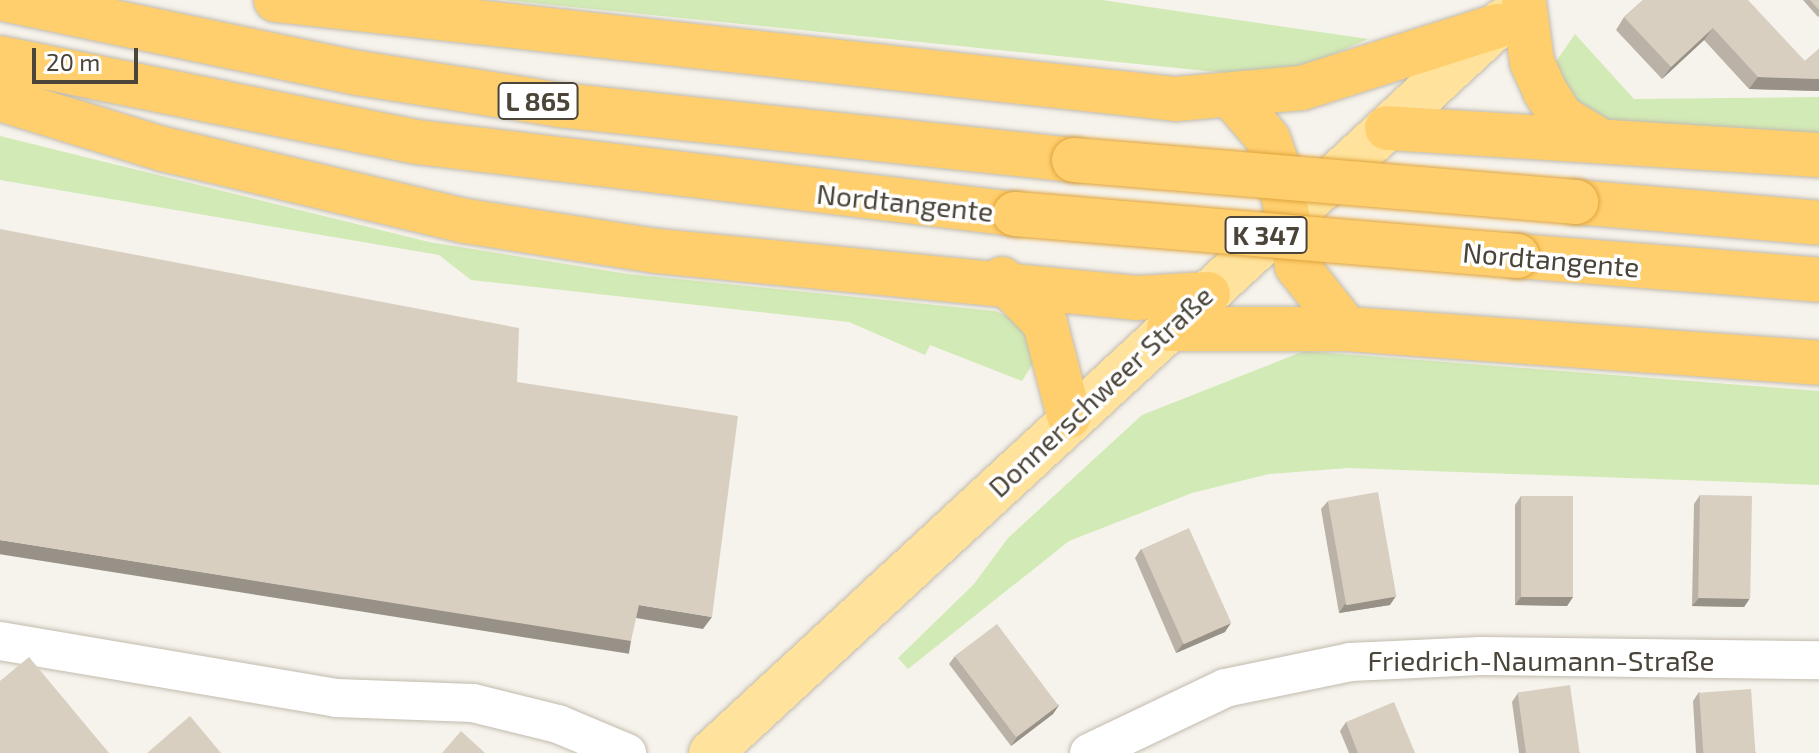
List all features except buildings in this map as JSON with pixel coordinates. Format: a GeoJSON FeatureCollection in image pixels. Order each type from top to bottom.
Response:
{"type":"FeatureCollection","features":[{"type":"Feature","properties":{"kind":"highway","name":"Nordtangente"},"geometry":{"type":"LineString","coordinates":[[8,0],[358,73],[560,105],[1074,160],[1819,223]]}},
{"type":"Feature","properties":{"kind":"highway"},"geometry":{"type":"LineString","coordinates":[[276,0],[771,59],[1234,99],[1357,76],[1516,10],[1532,62],[1545,91],[1561,117],[1594,137]]}},
{"type":"Feature","properties":{"kind":"highway","name":"Nordtangente"},"geometry":{"type":"LineString","coordinates":[[0,58],[417,142],[1015,214],[1819,280]]}},
{"type":"Feature","properties":{"kind":"highway"},"geometry":{"type":"LineString","coordinates":[[0,99],[208,161],[465,221],[657,251],[1002,279],[1136,298],[1208,294]]}},
{"type":"Feature","properties":{"kind":"highway"},"geometry":{"type":"LineString","coordinates":[[1234,99],[1268,139],[1284,219]]}},
{"type":"Feature","properties":{"kind":"highway"},"geometry":{"type":"LineString","coordinates":[[1387,128],[1594,137],[1819,155]]}},
{"type":"Feature","properties":{"kind":"highway","name":"K 347"},"geometry":{"type":"LineString","coordinates":[[1284,219],[1297,266],[1347,329]]}},
{"type":"Feature","properties":{"kind":"highway"},"geometry":{"type":"LineString","coordinates":[[1002,279],[1045,323],[1069,416]]}},
{"type":"Feature","properties":{"kind":"highway"},"geometry":{"type":"LineString","coordinates":[[1169,329],[1347,329],[1819,363]]}},
{"type":"Feature","properties":{"kind":"main road","name":"Donnerschweer Straße"},"geometry":{"type":"LineString","coordinates":[[711,753],[1069,416],[1208,294],[1284,219],[1516,10]]}},
{"type":"Feature","properties":{"kind":"street"},"geometry":{"type":"LineString","coordinates":[[0,641],[321,696],[473,703],[558,724],[627,753]]}},
{"type":"Feature","properties":{"kind":"street","name":"Friedrich-Naumann-Straße"},"geometry":{"type":"LineString","coordinates":[[1089,753],[1225,688],[1350,662],[1467,656],[1819,660]]}},
{"type":"Feature","properties":{"kind":"green space"},"geometry":{"type":"Polygon","coordinates":[[[504,0],[1102,0],[1368,39],[1310,65],[1256,76],[504,0]]]}},
{"type":"Feature","properties":{"kind":"green space"},"geometry":{"type":"Polygon","coordinates":[[[1575,34],[1634,99],[1819,97],[1819,134],[1608,121],[1567,100],[1553,66],[1575,34]]]}},
{"type":"Feature","properties":{"kind":"green space"},"geometry":{"type":"Polygon","coordinates":[[[0,136],[429,242],[628,274],[995,311],[1018,321],[1037,357],[1022,381],[930,345],[925,355],[849,322],[471,280],[439,255],[0,180],[0,136]]]}},
{"type":"Feature","properties":{"kind":"green space"},"geometry":{"type":"Polygon","coordinates":[[[1304,351],[1819,391],[1819,485],[1348,468],[1269,474],[1192,493],[1069,541],[908,669],[898,658],[974,584],[1008,538],[1142,415],[1304,351]]]}}]}
